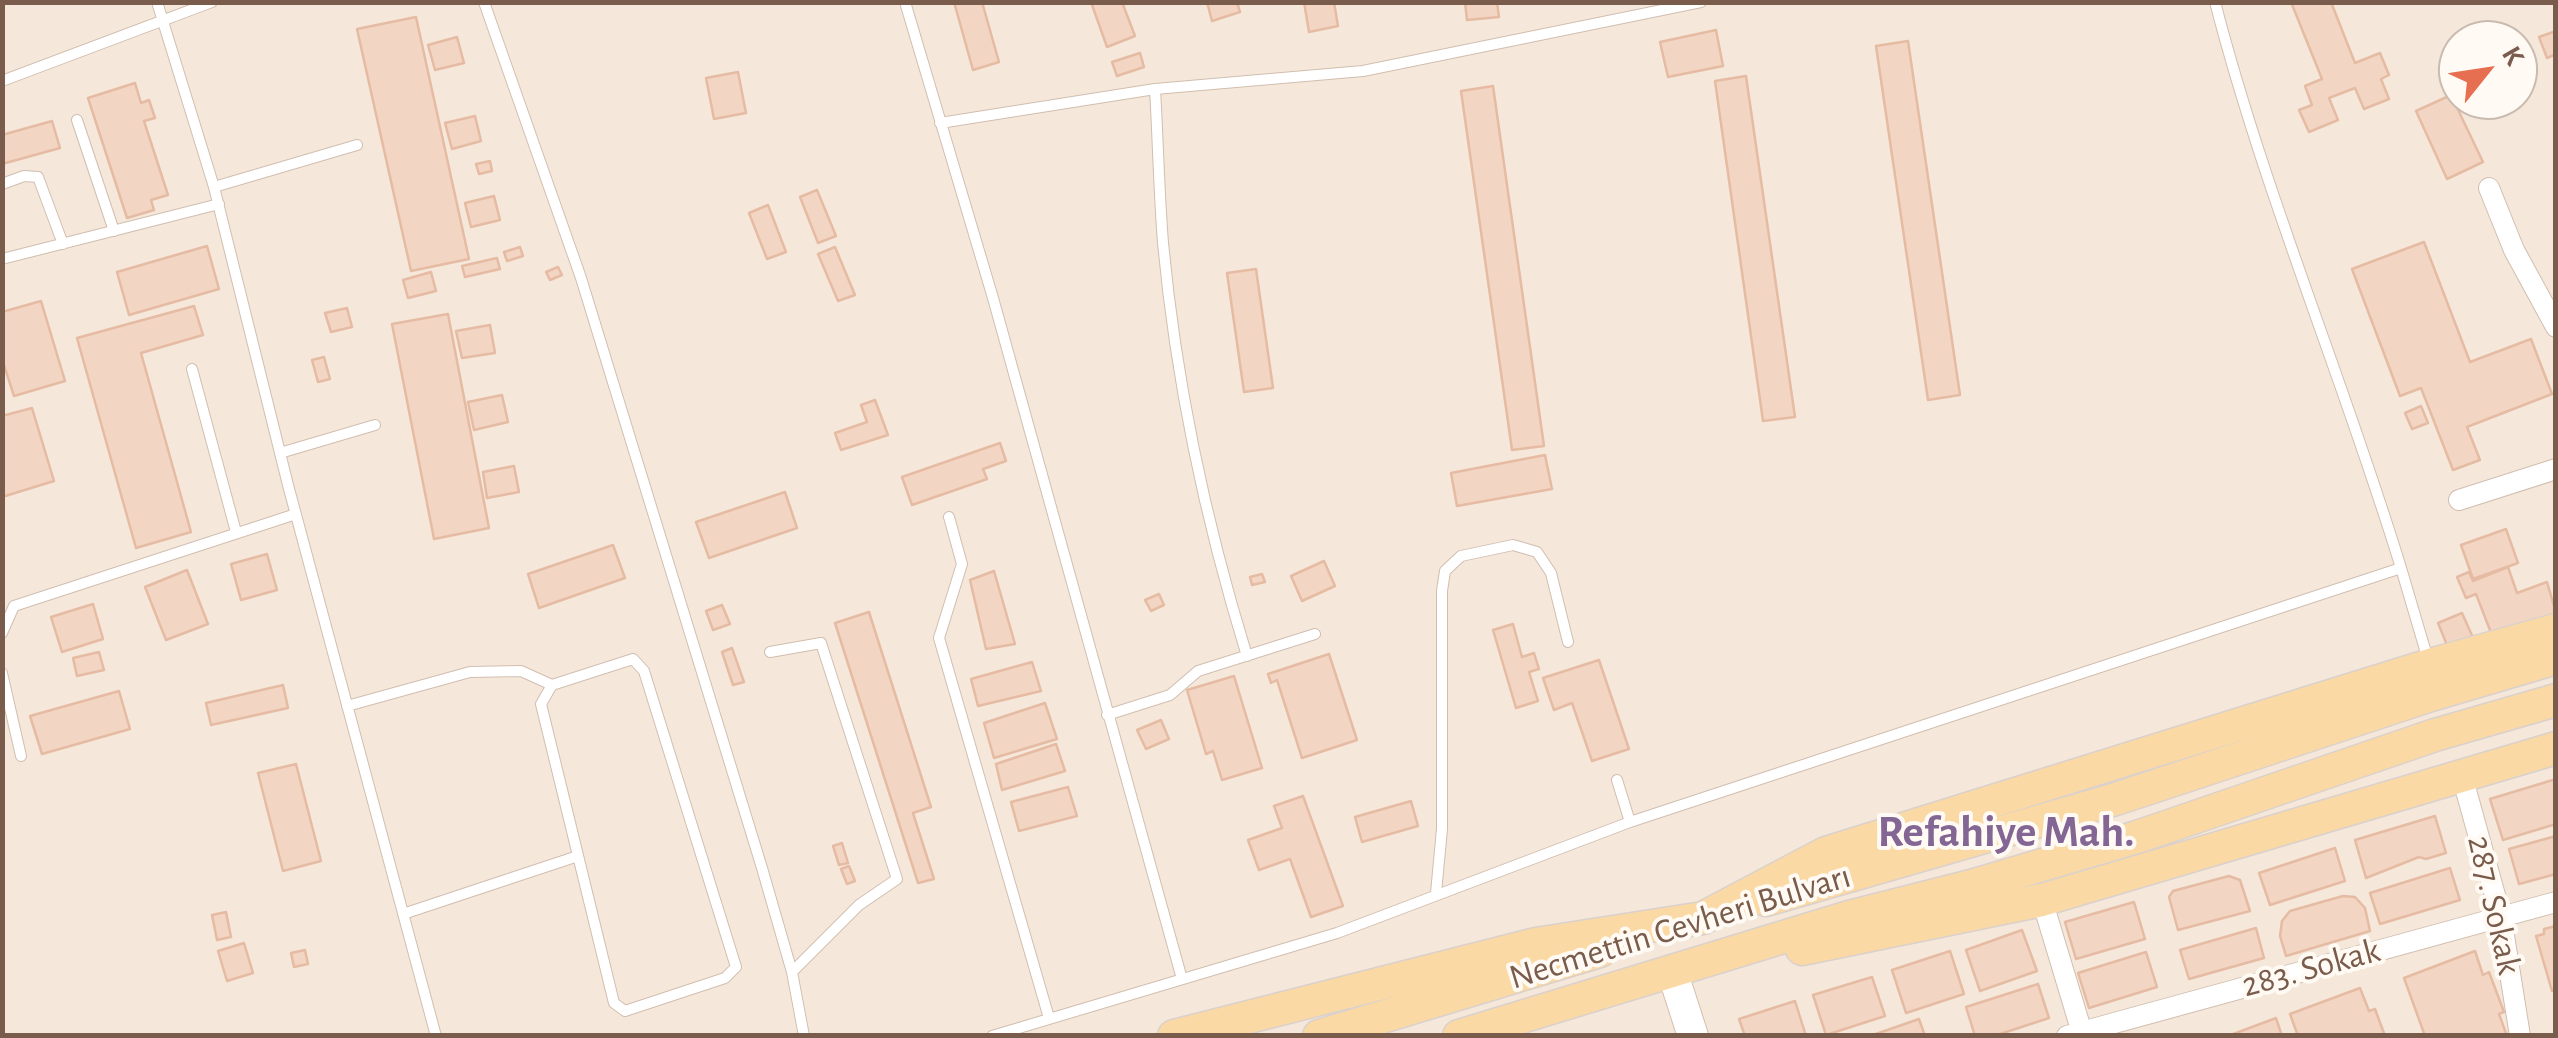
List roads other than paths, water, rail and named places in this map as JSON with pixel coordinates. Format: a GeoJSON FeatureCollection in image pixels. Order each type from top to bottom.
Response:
{"type":"FeatureCollection","features":[{"type":"Feature","properties":{"kind":"main road"},"geometry":{"type":"LineString","coordinates":[[1174,1036],[1536,944],[1704,918],[1826,853],[2430,665],[2556,630]]}},
{"type":"Feature","properties":{"kind":"main road","name":"Necmettin Cevheri Bulvarı"},"geometry":{"type":"LineString","coordinates":[[1319,1036],[1704,918],[2116,799],[2556,658]]}},
{"type":"Feature","properties":{"kind":"main road","name":"Necmettin Cevheri Bulvarı"},"geometry":{"type":"LineString","coordinates":[[1459,1036],[1849,917],[2137,838],[2435,734],[2556,700]]}},
{"type":"Feature","properties":{"kind":"main road"},"geometry":{"type":"LineString","coordinates":[[1536,1036],[1672,971],[1862,939],[2042,900],[2556,748]]}},
{"type":"Feature","properties":{"kind":"main road"},"geometry":{"type":"LineString","coordinates":[[1672,971],[1693,1036]]}},
{"type":"Feature","properties":{"kind":"street"},"geometry":{"type":"LineString","coordinates":[[2489,188],[2514,250],[2556,328]]}},
{"type":"Feature","properties":{"kind":"street"},"geometry":{"type":"LineString","coordinates":[[2460,500],[2556,469]]}},
{"type":"Feature","properties":{"kind":"street","name":"287. Sokak"},"geometry":{"type":"LineString","coordinates":[[2462,776],[2501,916],[2520,1036]]}},
{"type":"Feature","properties":{"kind":"street"},"geometry":{"type":"LineString","coordinates":[[2042,900],[2077,1034]]}},
{"type":"Feature","properties":{"kind":"street","name":"283. Sokak"},"geometry":{"type":"LineString","coordinates":[[2077,1034],[2556,902]]}},
{"type":"Feature","properties":{"kind":"lane"},"geometry":{"type":"LineString","coordinates":[[157,2],[214,187],[280,454],[436,1036]]}},
{"type":"Feature","properties":{"kind":"lane"},"geometry":{"type":"LineString","coordinates":[[2,82],[212,2]]}},
{"type":"Feature","properties":{"kind":"lane"},"geometry":{"type":"LineString","coordinates":[[484,2],[581,278],[792,972],[804,1036]]}},
{"type":"Feature","properties":{"kind":"lane"},"geometry":{"type":"LineString","coordinates":[[905,2],[1182,979]]}},
{"type":"Feature","properties":{"kind":"lane"},"geometry":{"type":"LineString","coordinates":[[940,123],[1155,90],[1363,71],[1701,2]]}},
{"type":"Feature","properties":{"kind":"lane"},"geometry":{"type":"LineString","coordinates":[[2215,2],[2284,228],[2367,456],[2430,665]]}},
{"type":"Feature","properties":{"kind":"lane"},"geometry":{"type":"LineString","coordinates":[[1155,90],[1163,244],[1182,384],[1224,583],[1247,656]]}},
{"type":"Feature","properties":{"kind":"lane"},"geometry":{"type":"LineString","coordinates":[[76,120],[114,230]]}},
{"type":"Feature","properties":{"kind":"lane"},"geometry":{"type":"LineString","coordinates":[[214,187],[357,145]]}},
{"type":"Feature","properties":{"kind":"lane"},"geometry":{"type":"LineString","coordinates":[[2,184],[24,176],[38,177],[63,244]]}},
{"type":"Feature","properties":{"kind":"lane"},"geometry":{"type":"LineString","coordinates":[[2,259],[218,204]]}},
{"type":"Feature","properties":{"kind":"lane"},"geometry":{"type":"LineString","coordinates":[[192,369],[236,532]]}},
{"type":"Feature","properties":{"kind":"lane"},"geometry":{"type":"LineString","coordinates":[[280,454],[375,425]]}},
{"type":"Feature","properties":{"kind":"lane"},"geometry":{"type":"LineString","coordinates":[[2,634],[14,606],[296,514]]}},
{"type":"Feature","properties":{"kind":"lane"},"geometry":{"type":"LineString","coordinates":[[949,517],[962,564],[939,638],[1049,1018]]}},
{"type":"Feature","properties":{"kind":"lane"},"geometry":{"type":"LineString","coordinates":[[1436,894],[1442,829],[1445,570],[1462,556],[1513,545],[1537,552],[1550,573],[1568,642]]}},
{"type":"Feature","properties":{"kind":"lane"},"geometry":{"type":"LineString","coordinates":[[992,1036],[1338,933],[1630,822],[2401,568]]}},
{"type":"Feature","properties":{"kind":"lane"},"geometry":{"type":"LineString","coordinates":[[1107,715],[1170,694],[1198,671],[1316,634]]}},
{"type":"Feature","properties":{"kind":"lane"},"geometry":{"type":"LineString","coordinates":[[770,652],[820,644],[897,879],[860,904],[792,972]]}},
{"type":"Feature","properties":{"kind":"lane"},"geometry":{"type":"LineString","coordinates":[[347,706],[470,672],[521,671],[552,685],[633,659],[644,671],[736,967],[725,978],[625,1011],[614,1003],[541,704],[552,685]]}},
{"type":"Feature","properties":{"kind":"lane"},"geometry":{"type":"LineString","coordinates":[[2,673],[21,756]]}},
{"type":"Feature","properties":{"kind":"lane"},"geometry":{"type":"LineString","coordinates":[[1617,780],[1630,822]]}},
{"type":"Feature","properties":{"kind":"lane"},"geometry":{"type":"LineString","coordinates":[[403,914],[578,856]]}},
{"type":"Feature","properties":{"kind":"district","name":"Refahiye Mah."},"geometry":{"type":"Point","coordinates":[2006,832]}}]}
